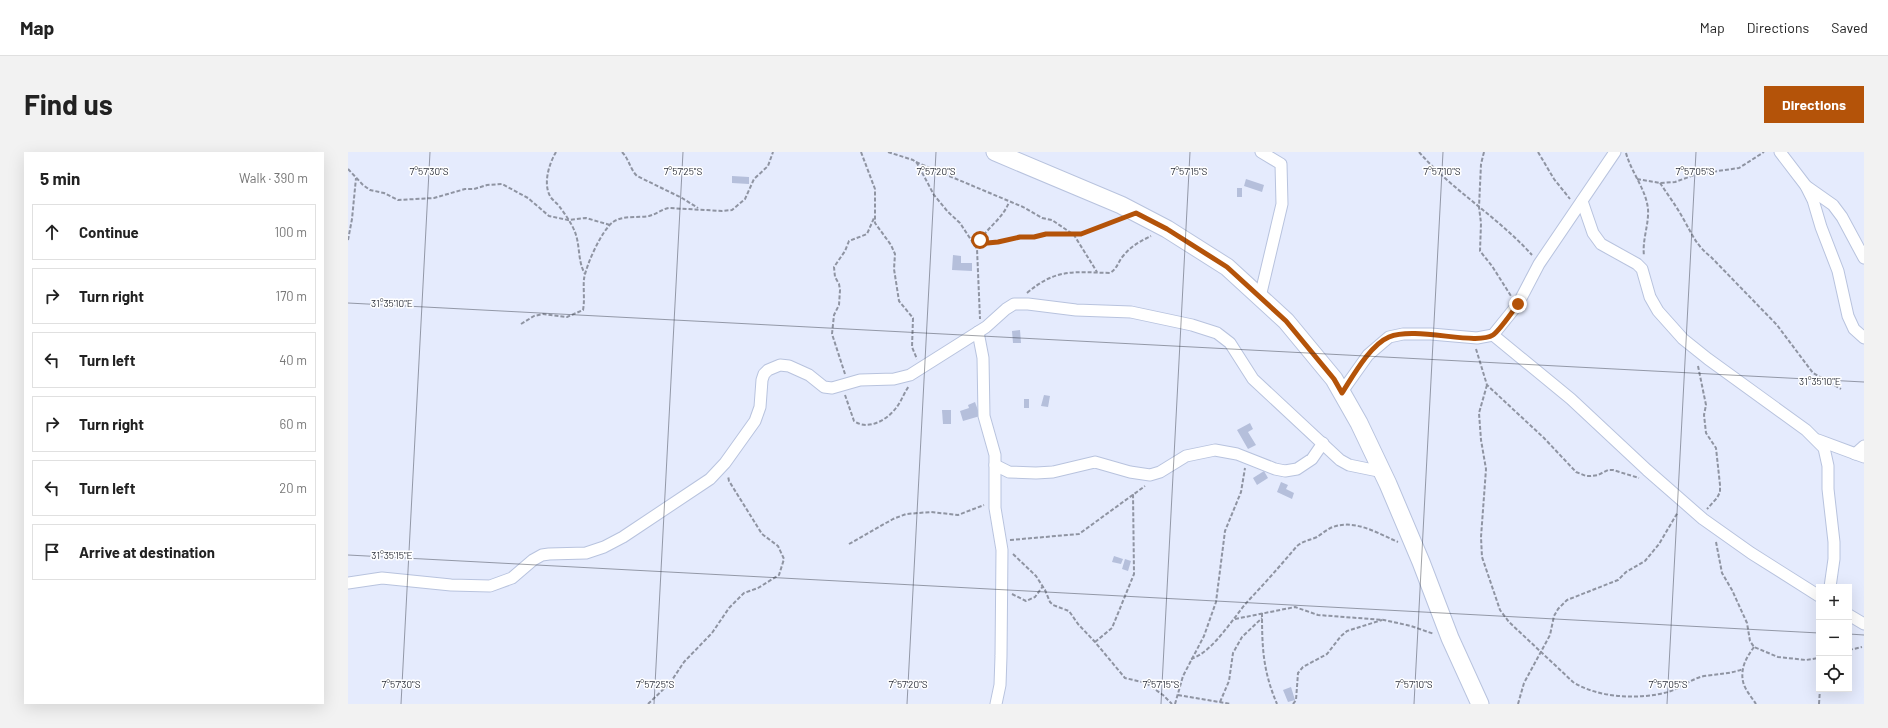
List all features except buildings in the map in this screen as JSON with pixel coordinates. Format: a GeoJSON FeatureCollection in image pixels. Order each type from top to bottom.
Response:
{"type":"FeatureCollection","features":[{"type":"Feature","properties":{"kind":"main road"},"geometry":{"type":"LineString","coordinates":[[995,152],[1114,202],[1167,229],[1227,267],[1286,321],[1334,379],[1359,423],[1383,472],[1452,644],[1480,704]]}},
{"type":"Feature","properties":{"kind":"street"},"geometry":{"type":"LineString","coordinates":[[1260,297],[1282,204],[1281,164],[1261,152]]}},
{"type":"Feature","properties":{"kind":"street"},"geometry":{"type":"LineString","coordinates":[[1342,393],[1368,355],[1389,337],[1403,334],[1431,334],[1476,338],[1493,335],[1518,304],[1539,264],[1615,152]]}},
{"type":"Feature","properties":{"kind":"street"},"geometry":{"type":"LineString","coordinates":[[1780,152],[1806,186],[1838,271],[1848,316],[1854,329],[1864,338]]}},
{"type":"Feature","properties":{"kind":"street"},"geometry":{"type":"LineString","coordinates":[[1806,186],[1833,205],[1842,217],[1864,258]]}},
{"type":"Feature","properties":{"kind":"street"},"geometry":{"type":"LineString","coordinates":[[1580,203],[1593,233],[1600,244],[1637,264],[1642,269],[1650,297],[1658,310],[1692,347],[1817,439],[1859,456],[1864,446]]}},
{"type":"Feature","properties":{"kind":"street"},"geometry":{"type":"LineString","coordinates":[[348,583],[382,578],[475,587],[500,584],[512,578],[533,560],[542,555],[586,553],[617,541],[710,479],[725,463],[755,421],[760,407],[762,380],[764,374],[768,370],[780,365],[789,366],[809,376],[824,387],[832,388],[846,384],[894,379],[919,370],[979,331],[1006,308],[1014,304],[1028,304],[1076,310],[1131,312],[1192,325],[1217,333],[1230,343],[1253,379],[1340,460],[1349,465],[1383,472]]}},
{"type":"Feature","properties":{"kind":"street"},"geometry":{"type":"LineString","coordinates":[[979,331],[983,358],[984,416],[995,455],[995,503],[1002,550],[1001,656],[996,704]]}},
{"type":"Feature","properties":{"kind":"street"},"geometry":{"type":"LineString","coordinates":[[1493,335],[1571,399],[1660,482],[1700,516],[1751,553],[1816,594]]}},
{"type":"Feature","properties":{"kind":"street"},"geometry":{"type":"LineString","coordinates":[[1817,439],[1824,448],[1828,466],[1834,559],[1830,584]]}},
{"type":"Feature","properties":{"kind":"street"},"geometry":{"type":"LineString","coordinates":[[995,465],[1009,472],[1036,473],[1060,470],[1095,462],[1130,472],[1150,475],[1160,472],[1186,456],[1215,450],[1226,451],[1285,471],[1297,468],[1312,460],[1323,444]]}},
{"type":"Feature","properties":{"kind":"street"},"geometry":{"type":"LineString","coordinates":[[1852,617],[1864,624]]}},
{"type":"Feature","properties":{"kind":"path"},"geometry":{"type":"LineString","coordinates":[[556,152],[551,161],[548,173],[549,193],[576,234],[580,247],[580,263],[585,274]]}},
{"type":"Feature","properties":{"kind":"path"},"geometry":{"type":"LineString","coordinates":[[622,152],[630,162],[632,170],[637,176],[699,208]]}},
{"type":"Feature","properties":{"kind":"path"},"geometry":{"type":"LineString","coordinates":[[521,324],[539,315],[567,317],[583,310],[585,274],[594,253],[610,225],[619,219],[650,216],[662,209],[669,208],[699,208],[722,211],[732,210],[740,205],[745,199],[754,179],[768,166],[774,152]]}},
{"type":"Feature","properties":{"kind":"path"},"geometry":{"type":"LineString","coordinates":[[861,152],[875,189],[875,223],[891,244],[895,254],[894,269],[899,301],[913,318],[912,347],[919,370],[893,412],[874,424],[867,425],[858,424],[852,417],[846,384],[832,334],[834,315],[839,305],[840,290],[839,284],[834,277],[834,267],[845,251],[849,240],[867,234],[874,217]]}},
{"type":"Feature","properties":{"kind":"path"},"geometry":{"type":"LineString","coordinates":[[888,152],[916,162],[1023,207],[1042,218],[1052,220],[1074,235],[1097,272]]}},
{"type":"Feature","properties":{"kind":"path"},"geometry":{"type":"LineString","coordinates":[[1419,152],[1440,175],[1516,237],[1539,264]]}},
{"type":"Feature","properties":{"kind":"path"},"geometry":{"type":"LineString","coordinates":[[1484,152],[1481,164],[1479,207],[1481,223],[1481,254],[1492,266],[1508,293],[1518,304]]}},
{"type":"Feature","properties":{"kind":"path"},"geometry":{"type":"LineString","coordinates":[[1538,152],[1560,187],[1580,203]]}},
{"type":"Feature","properties":{"kind":"path"},"geometry":{"type":"LineString","coordinates":[[1626,152],[1648,208],[1643,248],[1644,259]]}},
{"type":"Feature","properties":{"kind":"path"},"geometry":{"type":"LineString","coordinates":[[1637,180],[1670,183],[1697,174],[1734,169],[1746,164],[1764,152]]}},
{"type":"Feature","properties":{"kind":"path"},"geometry":{"type":"LineString","coordinates":[[916,162],[922,169],[934,195],[948,212],[960,222],[976,246],[979,331]]}},
{"type":"Feature","properties":{"kind":"path"},"geometry":{"type":"LineString","coordinates":[[348,169],[370,190],[384,193],[398,200],[430,199],[465,189],[474,189],[487,185],[502,184],[528,198],[549,216],[568,220],[586,218],[610,225]]}},
{"type":"Feature","properties":{"kind":"path"},"geometry":{"type":"LineString","coordinates":[[348,240],[356,178]]}},
{"type":"Feature","properties":{"kind":"path"},"geometry":{"type":"LineString","coordinates":[[1660,183],[1684,219],[1694,240],[1700,248],[1711,257],[1777,325],[1812,373],[1841,389]]}},
{"type":"Feature","properties":{"kind":"path"},"geometry":{"type":"LineString","coordinates":[[976,246],[995,220],[1006,210],[1009,202]]}},
{"type":"Feature","properties":{"kind":"path"},"geometry":{"type":"LineString","coordinates":[[976,246],[1020,237],[1034,237],[1046,234],[1074,235],[1087,233],[1136,213]]}},
{"type":"Feature","properties":{"kind":"path"},"geometry":{"type":"LineString","coordinates":[[1014,304],[1032,288],[1051,277],[1067,272],[1110,273],[1116,269],[1122,256],[1137,243],[1167,229]]}},
{"type":"Feature","properties":{"kind":"path"},"geometry":{"type":"LineString","coordinates":[[1476,338],[1476,349],[1487,385],[1580,474],[1591,476],[1598,475],[1608,470],[1613,470],[1622,474],[1660,482]]}},
{"type":"Feature","properties":{"kind":"path"},"geometry":{"type":"LineString","coordinates":[[1692,347],[1700,373],[1706,405],[1704,415],[1706,433],[1716,448],[1720,485],[1720,492],[1717,498],[1700,516]]}},
{"type":"Feature","properties":{"kind":"path"},"geometry":{"type":"LineString","coordinates":[[1487,385],[1479,413],[1486,474],[1481,537],[1482,557],[1500,610],[1541,652],[1573,682],[1581,687],[1616,695],[1637,696],[1669,692],[1704,676],[1732,674],[1743,669]]}},
{"type":"Feature","properties":{"kind":"path"},"geometry":{"type":"LineString","coordinates":[[1010,548],[1013,555],[1032,572],[1043,586],[1050,602],[1053,605],[1069,611],[1078,624],[1125,678],[1146,683],[1173,704],[1178,694],[1183,676],[1204,636],[1216,602],[1225,530],[1241,492],[1246,457]]}},
{"type":"Feature","properties":{"kind":"path"},"geometry":{"type":"LineString","coordinates":[[648,704],[670,683],[684,662],[712,633],[729,608],[744,593],[758,588],[779,575],[784,559],[778,546],[762,534],[751,513],[729,481],[725,463]]}},
{"type":"Feature","properties":{"kind":"path"},"geometry":{"type":"LineString","coordinates":[[1008,544],[1006,540],[1079,534],[1133,493],[1148,484]]}},
{"type":"Feature","properties":{"kind":"path"},"geometry":{"type":"LineString","coordinates":[[1095,642],[1112,628],[1134,574],[1133,493]]}},
{"type":"Feature","properties":{"kind":"path"},"geometry":{"type":"LineString","coordinates":[[849,544],[893,519],[906,514],[931,512],[958,515],[995,503]]}},
{"type":"Feature","properties":{"kind":"path"},"geometry":{"type":"LineString","coordinates":[[1518,704],[1524,683],[1550,635],[1554,616],[1558,609],[1567,600],[1618,580],[1626,572],[1648,558],[1684,503]]}},
{"type":"Feature","properties":{"kind":"path"},"geometry":{"type":"LineString","coordinates":[[1191,659],[1207,649],[1234,620],[1297,546],[1331,528],[1350,524],[1362,527],[1416,552]]}},
{"type":"Feature","properties":{"kind":"path"},"geometry":{"type":"LineString","coordinates":[[1714,527],[1722,573],[1732,590],[1747,623],[1750,642],[1754,647],[1778,657],[1806,660],[1816,658]]}},
{"type":"Feature","properties":{"kind":"path"},"geometry":{"type":"LineString","coordinates":[[1001,585],[1007,591],[1026,601],[1035,596],[1043,586]]}},
{"type":"Feature","properties":{"kind":"path"},"geometry":{"type":"LineString","coordinates":[[1234,620],[1294,607],[1318,615],[1384,620],[1425,631],[1452,644]]}},
{"type":"Feature","properties":{"kind":"path"},"geometry":{"type":"LineString","coordinates":[[1262,613],[1262,651],[1266,676],[1277,704]]}},
{"type":"Feature","properties":{"kind":"path"},"geometry":{"type":"LineString","coordinates":[[1220,702],[1229,681],[1233,652],[1242,637],[1262,618]]}},
{"type":"Feature","properties":{"kind":"path"},"geometry":{"type":"LineString","coordinates":[[1293,704],[1296,700],[1298,673],[1303,667],[1326,654],[1347,631],[1384,620]]}},
{"type":"Feature","properties":{"kind":"path"},"geometry":{"type":"LineString","coordinates":[[1754,647],[1745,659],[1743,669],[1744,685],[1756,704]]}},
{"type":"Feature","properties":{"kind":"path"},"geometry":{"type":"LineString","coordinates":[[1852,649],[1862,647]]}},
{"type":"Feature","properties":{"kind":"path"},"geometry":{"type":"LineString","coordinates":[[1819,704],[1820,692]]}},
{"type":"Feature","properties":{"kind":"path"},"geometry":{"type":"LineString","coordinates":[[1178,694],[1231,704]]}},
{"type":"Feature","properties":{"kind":"route"},"geometry":{"type":"LineString","coordinates":[[980,240],[977,244],[998,242],[1020,237],[1034,237],[1046,234],[1074,235],[1087,233],[1136,213],[1167,229],[1227,267],[1286,321],[1334,379],[1342,393],[1368,355],[1389,337],[1403,334],[1431,334],[1476,338],[1493,335],[1518,304]]}}]}
